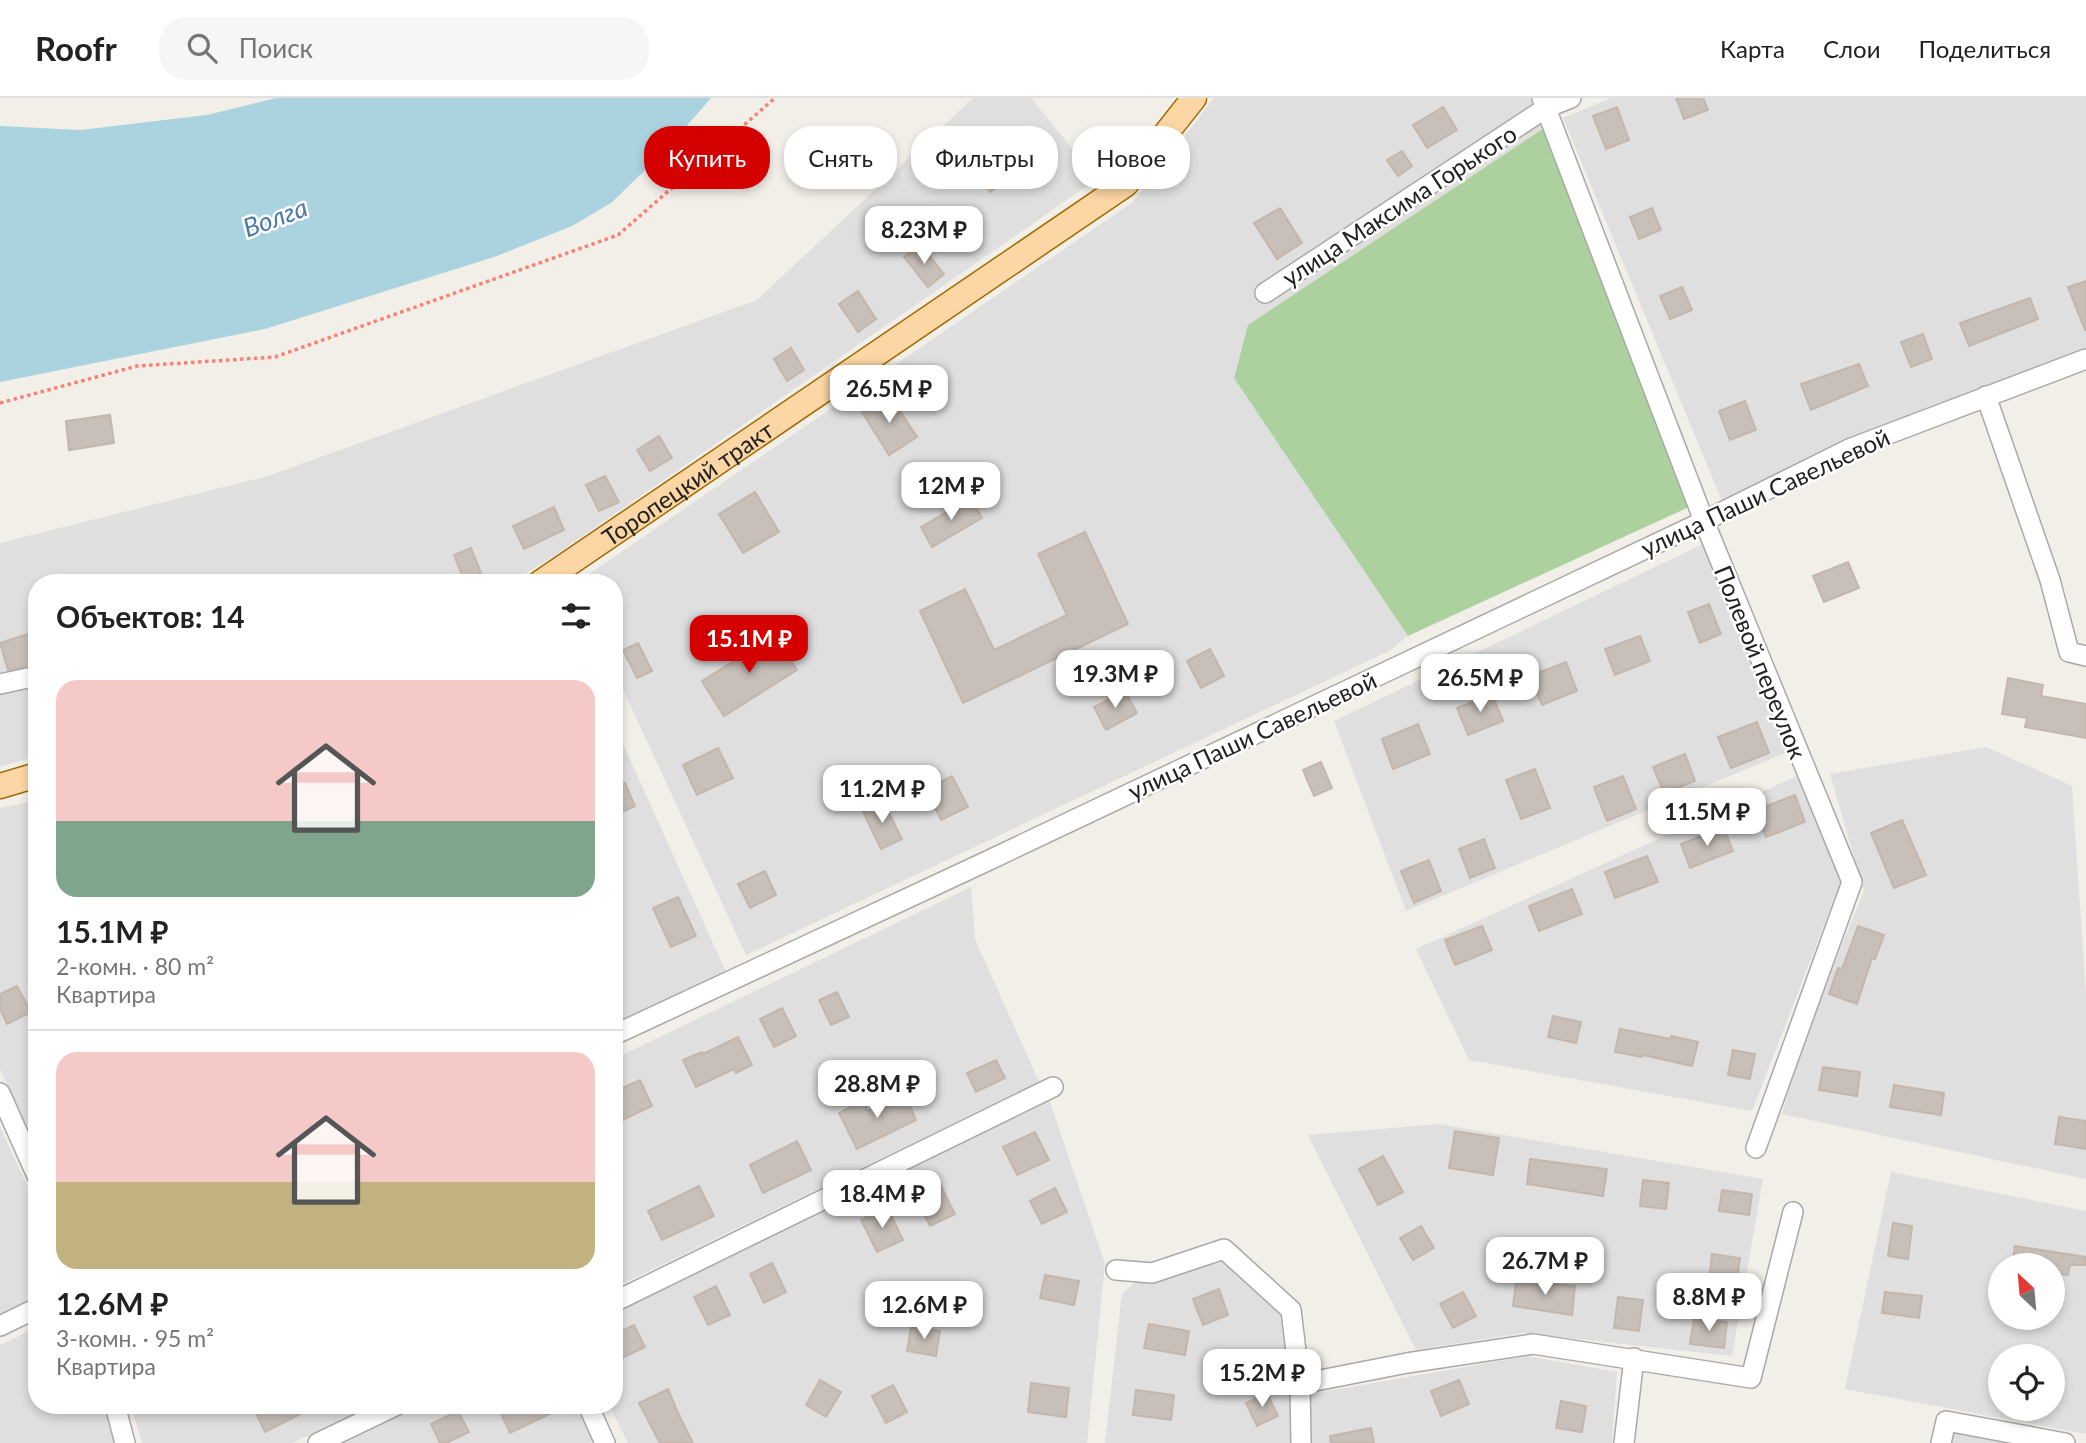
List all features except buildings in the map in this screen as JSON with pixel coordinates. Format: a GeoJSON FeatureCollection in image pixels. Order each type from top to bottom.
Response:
{"type":"FeatureCollection","features":[{"type":"Feature","properties":{"kind":"main road","name":"Торопецкий тракт"},"geometry":{"type":"LineString","coordinates":[[553,574],[1126,184],[1194,98]]}},
{"type":"Feature","properties":{"kind":"main road"},"geometry":{"type":"LineString","coordinates":[[0,786],[28,778]]}},
{"type":"Feature","properties":{"kind":"street","name":"улица Максима Горького"},"geometry":{"type":"LineString","coordinates":[[1265,293],[1544,103],[1571,98]]}},
{"type":"Feature","properties":{"kind":"street","name":"Полевой переулок"},"geometry":{"type":"LineString","coordinates":[[1544,103],[1704,521],[1852,882],[1756,1148]]}},
{"type":"Feature","properties":{"kind":"street","name":"улица Паши Савельевой"},"geometry":{"type":"LineString","coordinates":[[623,1031],[1704,521],[1849,449],[2086,359]]}},
{"type":"Feature","properties":{"kind":"street"},"geometry":{"type":"LineString","coordinates":[[1986,396],[2050,580],[2069,652],[2086,656]]}},
{"type":"Feature","properties":{"kind":"street"},"geometry":{"type":"LineString","coordinates":[[0,684],[28,678]]}},
{"type":"Feature","properties":{"kind":"street"},"geometry":{"type":"LineString","coordinates":[[623,1298],[1053,1087]]}},
{"type":"Feature","properties":{"kind":"street"},"geometry":{"type":"LineString","coordinates":[[0,1093],[28,1156]]}},
{"type":"Feature","properties":{"kind":"street"},"geometry":{"type":"LineString","coordinates":[[1300,1384],[1408,1363],[1533,1344],[1751,1378],[1793,1212]]}},
{"type":"Feature","properties":{"kind":"street"},"geometry":{"type":"LineString","coordinates":[[1116,1270],[1152,1273],[1224,1249],[1292,1310],[1300,1384],[1301,1443]]}},
{"type":"Feature","properties":{"kind":"street"},"geometry":{"type":"LineString","coordinates":[[0,1326],[28,1312]]}},
{"type":"Feature","properties":{"kind":"street"},"geometry":{"type":"LineString","coordinates":[[1624,1443],[1634,1358]]}},
{"type":"Feature","properties":{"kind":"street"},"geometry":{"type":"LineString","coordinates":[[117,1414],[125,1443]]}},
{"type":"Feature","properties":{"kind":"street"},"geometry":{"type":"LineString","coordinates":[[318,1443],[378,1414]]}},
{"type":"Feature","properties":{"kind":"street"},"geometry":{"type":"LineString","coordinates":[[593,1414],[605,1443]]}},
{"type":"Feature","properties":{"kind":"street"},"geometry":{"type":"LineString","coordinates":[[1941,1443],[1946,1421],[2065,1443]]}},
{"type":"Feature","properties":{"kind":"path"},"geometry":{"type":"LineString","coordinates":[[0,403],[137,366],[275,357],[618,235],[775,98]]}},
{"type":"Feature","properties":{"kind":"shaded area"},"geometry":{"type":"Polygon","coordinates":[[[973,98],[1031,98],[1054,126],[943,126],[973,98]]]}},
{"type":"Feature","properties":{"kind":"shaded area"},"geometry":{"type":"Polygon","coordinates":[[[1214,98],[1532,98],[1544,128],[1248,325],[1234,377],[1408,636],[1389,651],[746,955],[623,689],[623,574],[589,574],[1133,202],[1143,189],[1190,189],[1190,129],[1214,98]]]}},
{"type":"Feature","properties":{"kind":"shaded area"},"geometry":{"type":"Polygon","coordinates":[[[1611,98],[2086,98],[2086,353],[1881,427],[1747,496],[1723,503],[1563,118],[1611,98]]]}},
{"type":"Feature","properties":{"kind":"shaded area"},"geometry":{"type":"Polygon","coordinates":[[[1058,131],[1072,148],[1072,189],[1083,189],[525,574],[28,574],[28,759],[0,767],[0,543],[268,476],[757,300],[876,189],[897,189],[897,169],[911,156],[911,189],[1058,189],[1058,131]]]}},
{"type":"Feature","properties":{"kind":"shaded area"},"geometry":{"type":"Polygon","coordinates":[[[1705,543],[1787,752],[1406,911],[1334,721],[1705,543]]]}},
{"type":"Feature","properties":{"kind":"shaded area"},"geometry":{"type":"Polygon","coordinates":[[[623,744],[726,972],[623,1019],[623,744]]]}},
{"type":"Feature","properties":{"kind":"shaded area"},"geometry":{"type":"Polygon","coordinates":[[[1986,747],[2072,786],[2086,995],[2086,1179],[1782,1114],[1802,1041],[1864,891],[1830,774],[1986,747]]]}},
{"type":"Feature","properties":{"kind":"shaded area"},"geometry":{"type":"Polygon","coordinates":[[[1799,775],[1842,879],[1752,1111],[1469,1060],[1416,949],[1799,775]]]}},
{"type":"Feature","properties":{"kind":"shaded area"},"geometry":{"type":"Polygon","coordinates":[[[28,802],[28,1129],[0,1069],[0,808],[28,802]]]}},
{"type":"Feature","properties":{"kind":"shaded area"},"geometry":{"type":"Polygon","coordinates":[[[971,887],[975,939],[1039,1082],[623,1284],[623,1055],[971,887]]]}},
{"type":"Feature","properties":{"kind":"shaded area"},"geometry":{"type":"Polygon","coordinates":[[[1049,1099],[1105,1264],[1087,1443],[628,1443],[614,1414],[623,1414],[623,1310],[1049,1099]]]}},
{"type":"Feature","properties":{"kind":"shaded area"},"geometry":{"type":"Polygon","coordinates":[[[1439,1124],[1763,1179],[1732,1356],[1523,1333],[1416,1350],[1308,1135],[1439,1124]]]}},
{"type":"Feature","properties":{"kind":"shaded area"},"geometry":{"type":"Polygon","coordinates":[[[0,1127],[28,1188],[28,1300],[0,1314],[0,1127]]]}},
{"type":"Feature","properties":{"kind":"shaded area"},"geometry":{"type":"Polygon","coordinates":[[[1891,1172],[2086,1211],[2086,1434],[2016,1421],[2065,1421],[2065,1344],[1988,1344],[1988,1416],[1845,1389],[1891,1172]]]}},
{"type":"Feature","properties":{"kind":"shaded area"},"geometry":{"type":"Polygon","coordinates":[[[1224,1262],[1281,1312],[1294,1386],[1294,1443],[1105,1443],[1122,1293],[1136,1282],[1224,1262]]]}},
{"type":"Feature","properties":{"kind":"shaded area"},"geometry":{"type":"Polygon","coordinates":[[[28,1331],[28,1414],[109,1414],[117,1443],[0,1443],[0,1345],[28,1331]]]}},
{"type":"Feature","properties":{"kind":"shaded area"},"geometry":{"type":"Polygon","coordinates":[[[1527,1356],[1617,1372],[1612,1443],[1311,1443],[1311,1394],[1527,1356]]]}},
{"type":"Feature","properties":{"kind":"shaded area"},"geometry":{"type":"Polygon","coordinates":[[[134,1414],[354,1414],[292,1443],[142,1443],[134,1414]]]}},
{"type":"Feature","properties":{"kind":"shaded area"},"geometry":{"type":"Polygon","coordinates":[[[403,1414],[580,1414],[593,1441],[588,1443],[342,1443],[403,1414]]]}},
{"type":"Feature","properties":{"kind":"shaded area"},"geometry":{"type":"Polygon","coordinates":[[[1952,1430],[2020,1443],[1950,1443],[1952,1430]]]}},
{"type":"Feature","properties":{"kind":"green space"},"geometry":{"type":"Polygon","coordinates":[[[1544,128],[1689,507],[1408,636],[1234,378],[1248,325],[1544,128]]]}},
{"type":"Feature","properties":{"kind":"water","name":"Волга"},"geometry":{"type":"Polygon","coordinates":[[[276,98],[711,98],[687,126],[644,126],[644,171],[611,203],[572,226],[494,257],[265,329],[0,382],[0,126],[80,130],[207,115],[276,98]]]}}]}
